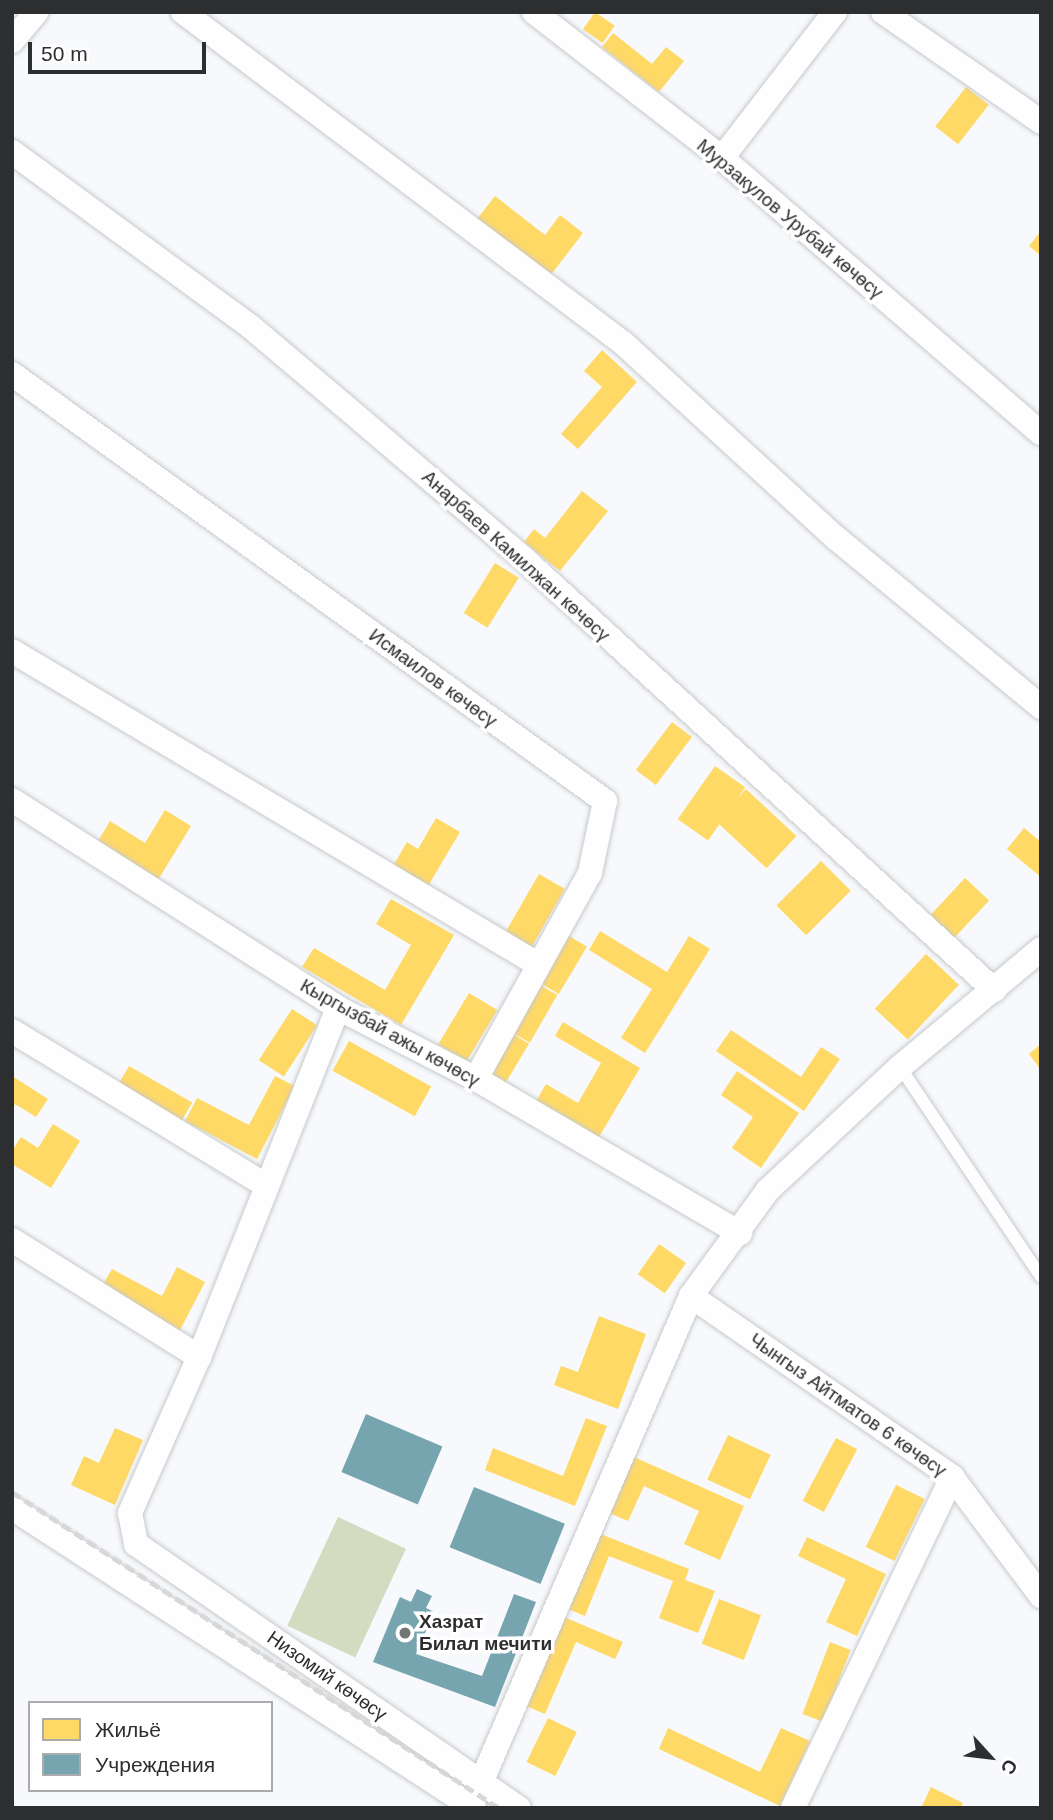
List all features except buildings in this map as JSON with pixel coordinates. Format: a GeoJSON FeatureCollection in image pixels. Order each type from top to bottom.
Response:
{"type":"FeatureCollection","features":[{"type":"Feature","properties":{"kind":"street"},"geometry":{"type":"LineString","coordinates":[[13,39],[36,12]]}},
{"type":"Feature","properties":{"kind":"street"},"geometry":{"type":"LineString","coordinates":[[183,12],[622,343],[835,538],[1041,707]]}},
{"type":"Feature","properties":{"kind":"street","name":"Мурзакулов Урубай көчөсү"},"geometry":{"type":"LineString","coordinates":[[534,12],[722,158],[1041,433]]}},
{"type":"Feature","properties":{"kind":"street"},"geometry":{"type":"LineString","coordinates":[[722,158],[835,12]]}},
{"type":"Feature","properties":{"kind":"street"},"geometry":{"type":"LineString","coordinates":[[883,12],[1041,122]]}},
{"type":"Feature","properties":{"kind":"street","name":"Анарбаев Камилжан көчөсү"},"geometry":{"type":"LineString","coordinates":[[12,152],[251,327],[383,438],[524,559],[994,990]]}},
{"type":"Feature","properties":{"kind":"street","name":"Исмаилов көчөсү"},"geometry":{"type":"LineString","coordinates":[[12,374],[605,801],[590,873],[476,1079]]}},
{"type":"Feature","properties":{"kind":"street"},"geometry":{"type":"LineString","coordinates":[[12,651],[539,965]]}},
{"type":"Feature","properties":{"kind":"street","name":"Кыргызбай ажы көчөсү"},"geometry":{"type":"LineString","coordinates":[[12,800],[338,1008],[476,1079],[740,1233]]}},
{"type":"Feature","properties":{"kind":"street"},"geometry":{"type":"LineString","coordinates":[[12,1508],[472,1807],[691,1296],[740,1233],[768,1190],[900,1067],[1041,949]]}},
{"type":"Feature","properties":{"kind":"street"},"geometry":{"type":"LineString","coordinates":[[12,1240],[199,1357],[338,1008]]}},
{"type":"Feature","properties":{"kind":"street"},"geometry":{"type":"LineString","coordinates":[[12,1031],[267,1186]]}},
{"type":"Feature","properties":{"kind":"street","name":"Чынгыз Айтматов 6 көчөсү"},"geometry":{"type":"LineString","coordinates":[[691,1296],[952,1478],[1041,1596]]}},
{"type":"Feature","properties":{"kind":"street","name":"Низомий көчөсү"},"geometry":{"type":"LineString","coordinates":[[199,1357],[130,1513],[136,1544],[519,1808]]}},
{"type":"Feature","properties":{"kind":"street"},"geometry":{"type":"LineString","coordinates":[[793,1808],[952,1478]]}},
{"type":"Feature","properties":{"kind":"lane"},"geometry":{"type":"LineString","coordinates":[[900,1067],[1041,1277]]}},
{"type":"Feature","properties":{"kind":"green space"},"geometry":{"type":"Polygon","coordinates":[[[338,1517],[406,1549],[355,1657],[287,1626],[338,1517]]]}},
{"type":"Feature","properties":{"kind":"railway"},"geometry":{"type":"LineString","coordinates":[[12,1492],[499,1808]]}},
{"type":"Feature","properties":{"kind":"place","name":"Хазрат Билал мечити"},"geometry":{"type":"Point","coordinates":[405,1633]}}]}
